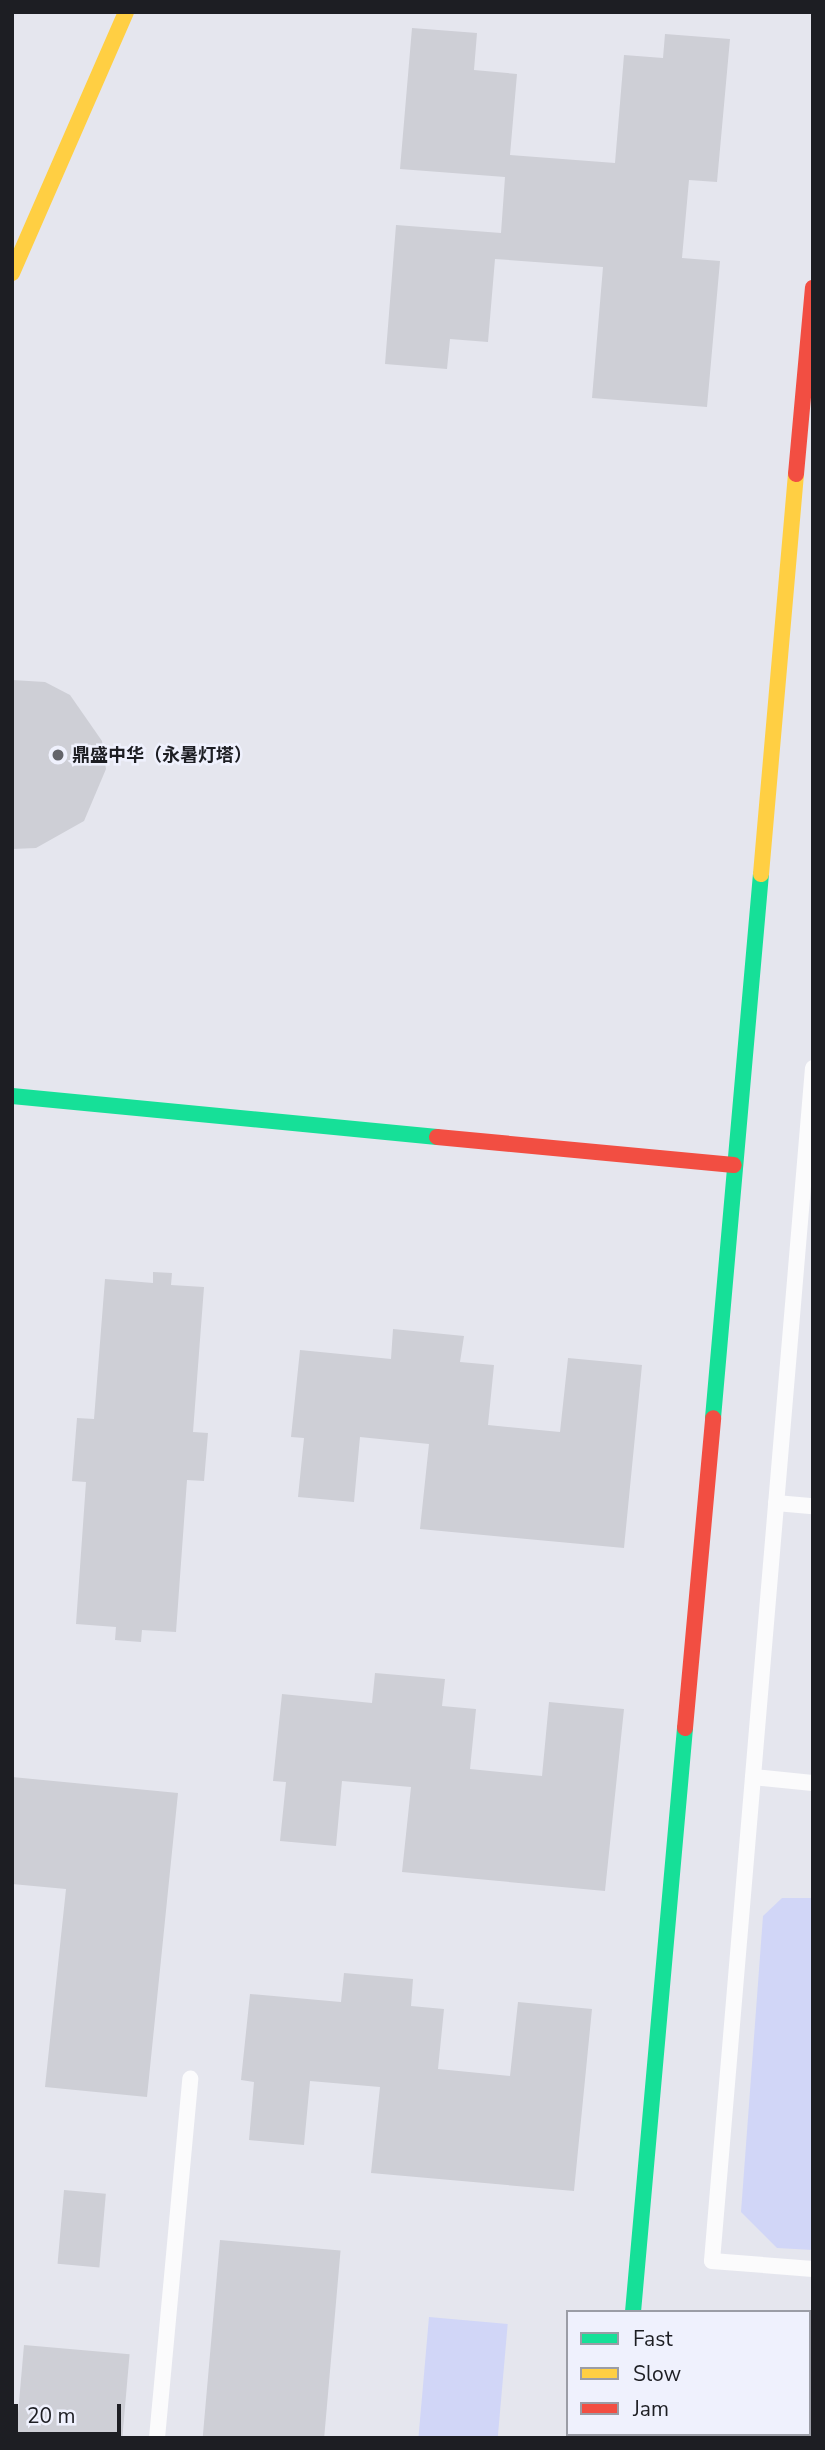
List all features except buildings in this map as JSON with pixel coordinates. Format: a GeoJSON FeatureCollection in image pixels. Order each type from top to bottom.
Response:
{"type":"FeatureCollection","features":[{"type":"Feature","properties":{"kind":"street"},"geometry":{"type":"LineString","coordinates":[[12,273],[126,12]]}},
{"type":"Feature","properties":{"kind":"street"},"geometry":{"type":"LineString","coordinates":[[633,2310],[813,288]]}},
{"type":"Feature","properties":{"kind":"street"},"geometry":{"type":"LineString","coordinates":[[12,1096],[734,1165]]}},
{"type":"Feature","properties":{"kind":"lane"},"geometry":{"type":"LineString","coordinates":[[813,1068],[806,1221],[776,1503],[712,2260],[813,2269]]}},
{"type":"Feature","properties":{"kind":"lane"},"geometry":{"type":"LineString","coordinates":[[776,1503],[813,1506]]}},
{"type":"Feature","properties":{"kind":"lane"},"geometry":{"type":"LineString","coordinates":[[753,1777],[813,1783]]}},
{"type":"Feature","properties":{"kind":"lane"},"geometry":{"type":"LineString","coordinates":[[157,2438],[190,2080]]}},
{"type":"Feature","properties":{"kind":"shaded area"},"geometry":{"type":"Polygon","coordinates":[[[782,1898],[813,1898],[813,2250],[777,2248],[741,2212],[763,1916],[782,1898]]]}},
{"type":"Feature","properties":{"kind":"shaded area"},"geometry":{"type":"Polygon","coordinates":[[[429,2317],[508,2324],[498,2438],[418,2438],[429,2317]]]}},
{"type":"Feature","properties":{"kind":"traffic: fast"},"geometry":{"type":"LineString","coordinates":[[713,1418],[761,874]]}},
{"type":"Feature","properties":{"kind":"traffic: fast"},"geometry":{"type":"LineString","coordinates":[[12,1096],[437,1137]]}},
{"type":"Feature","properties":{"kind":"traffic: fast"},"geometry":{"type":"LineString","coordinates":[[633,2310],[685,1728]]}},
{"type":"Feature","properties":{"kind":"traffic: slow"},"geometry":{"type":"LineString","coordinates":[[12,273],[126,12]]}},
{"type":"Feature","properties":{"kind":"traffic: slow"},"geometry":{"type":"LineString","coordinates":[[761,874],[796,474]]}},
{"type":"Feature","properties":{"kind":"traffic: jam"},"geometry":{"type":"LineString","coordinates":[[796,474],[813,288]]}},
{"type":"Feature","properties":{"kind":"traffic: jam"},"geometry":{"type":"LineString","coordinates":[[437,1137],[734,1165]]}},
{"type":"Feature","properties":{"kind":"traffic: jam"},"geometry":{"type":"LineString","coordinates":[[685,1728],[713,1418]]}},
{"type":"Feature","properties":{"kind":"place","name":"鼎盛中华（永暑灯塔）"},"geometry":{"type":"Point","coordinates":[58,755]}}]}
